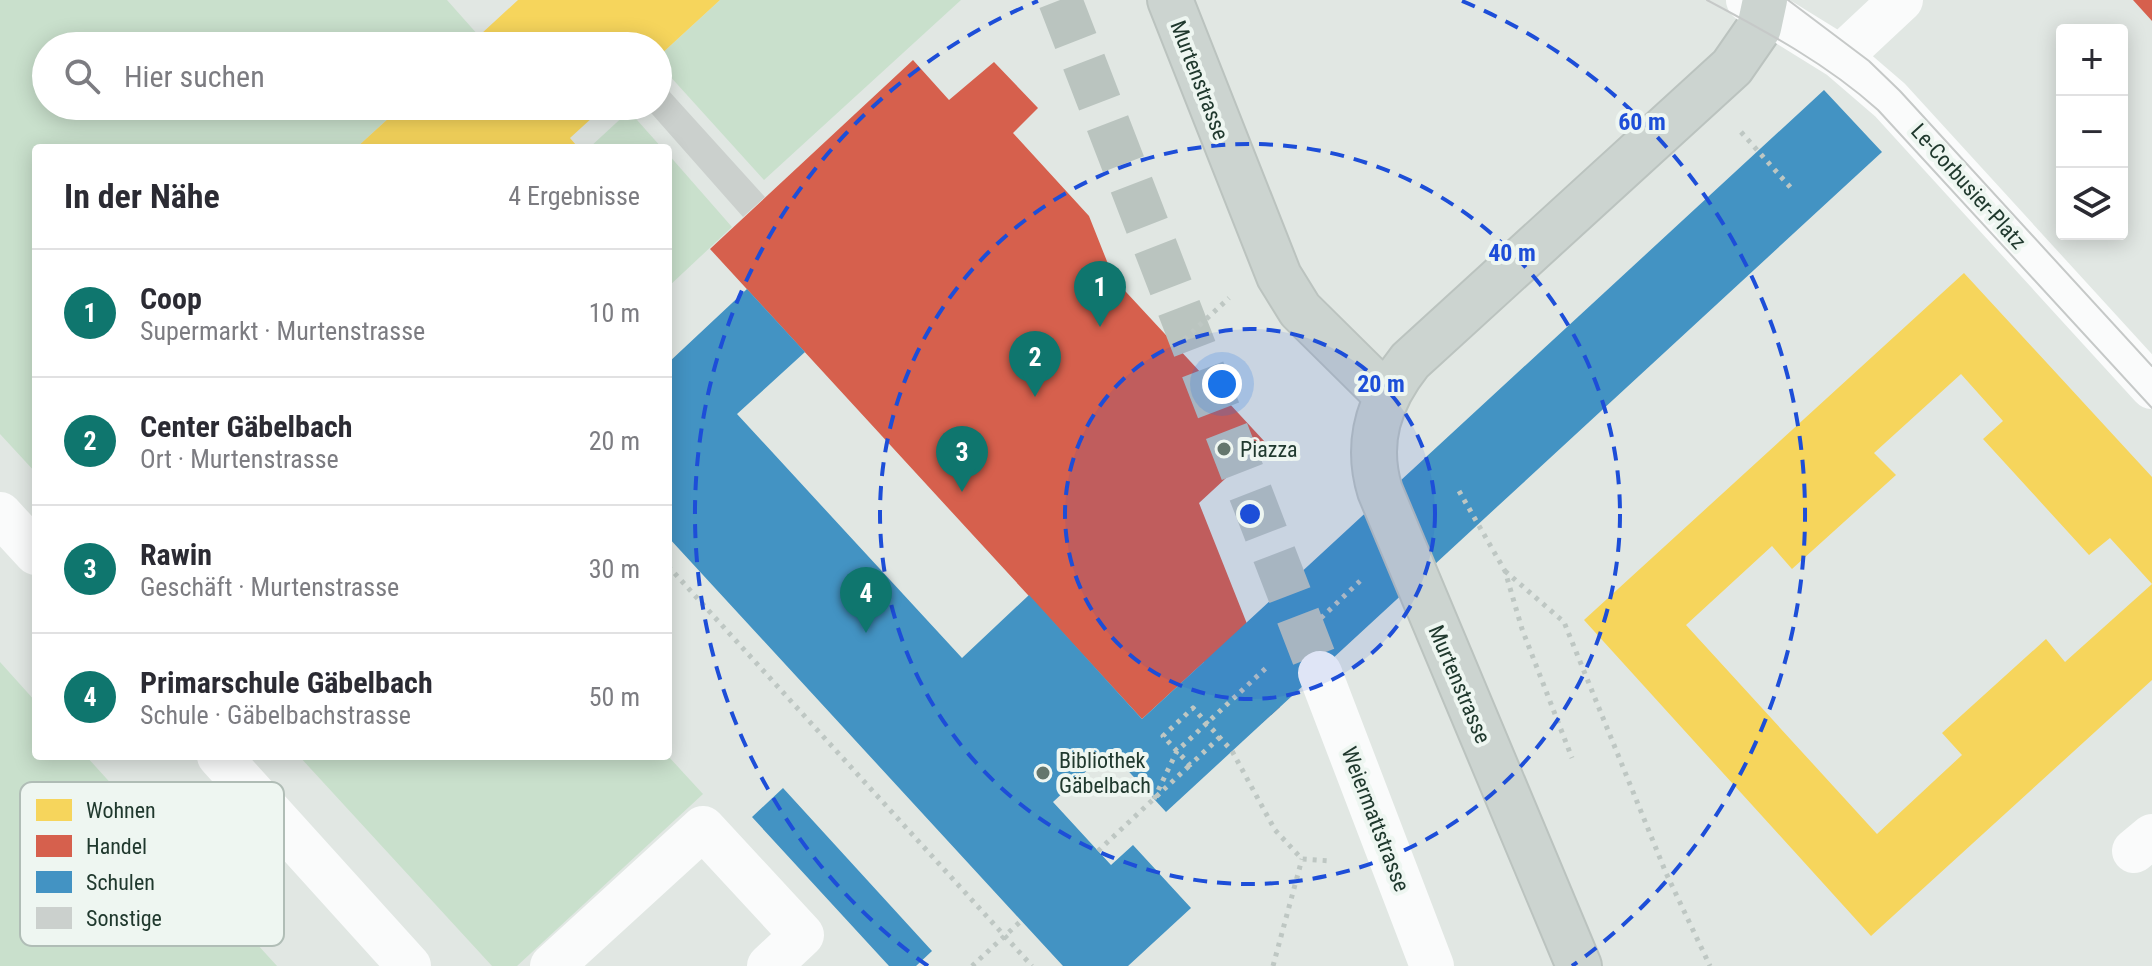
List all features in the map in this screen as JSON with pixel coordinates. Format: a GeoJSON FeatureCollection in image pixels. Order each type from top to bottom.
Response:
{"type":"FeatureCollection","features":[{"type":"Feature","properties":{"kind":"main road","name":"Murtenstrasse"},"geometry":{"type":"LineString","coordinates":[[1170,0],[1279,276],[1300,310],[1387,396]]}},
{"type":"Feature","properties":{"kind":"main road","name":"Murtenstrasse"},"geometry":{"type":"LineString","coordinates":[[1579,966],[1380,491],[1375,475],[1374,436],[1387,396],[1410,361],[1732,67],[1752,41],[1759,3]]}},
{"type":"Feature","properties":{"kind":"street"},"geometry":{"type":"LineString","coordinates":[[1840,57],[1901,0]]}},
{"type":"Feature","properties":{"kind":"street","name":"Le-Corbusier-Platz"},"geometry":{"type":"LineString","coordinates":[[1759,3],[1840,57],[1890,100],[2152,387]]}},
{"type":"Feature","properties":{"kind":"street"},"geometry":{"type":"LineString","coordinates":[[0,514],[32,549]]}},
{"type":"Feature","properties":{"kind":"street","name":"Weiermattstrasse"},"geometry":{"type":"LineString","coordinates":[[1320,673],[1432,966]]}},
{"type":"Feature","properties":{"kind":"street"},"geometry":{"type":"LineString","coordinates":[[223,760],[243,782]]}},
{"type":"Feature","properties":{"kind":"street"},"geometry":{"type":"LineString","coordinates":[[284,828],[409,966]]}},
{"type":"Feature","properties":{"kind":"street"},"geometry":{"type":"LineString","coordinates":[[552,966],[703,828],[802,935],[769,966]]}},
{"type":"Feature","properties":{"kind":"path"},"geometry":{"type":"LineString","coordinates":[[1733,123],[1791,188]]}},
{"type":"Feature","properties":{"kind":"path"},"geometry":{"type":"LineString","coordinates":[[1177,346],[1234,292]]}},
{"type":"Feature","properties":{"kind":"path"},"geometry":{"type":"LineString","coordinates":[[1459,491],[1505,571],[1522,629],[1572,758]]}},
{"type":"Feature","properties":{"kind":"path"},"geometry":{"type":"LineString","coordinates":[[672,570],[1032,966]]}},
{"type":"Feature","properties":{"kind":"path"},"geometry":{"type":"LineString","coordinates":[[1505,571],[1564,622],[1666,873],[1710,966]]}},
{"type":"Feature","properties":{"kind":"path"},"geometry":{"type":"LineString","coordinates":[[1190,765],[1163,736],[1193,708],[1232,751],[1275,830],[1302,859],[1347,862]]}},
{"type":"Feature","properties":{"kind":"path"},"geometry":{"type":"LineString","coordinates":[[1154,799],[1177,751],[1206,722]]}},
{"type":"Feature","properties":{"kind":"path"},"geometry":{"type":"LineString","coordinates":[[1098,851],[1220,737]]}},
{"type":"Feature","properties":{"kind":"path"},"geometry":{"type":"LineString","coordinates":[[1273,966],[1302,859]]}},
{"type":"Feature","properties":{"kind":"path"},"geometry":{"type":"LineString","coordinates":[[972,966],[1021,921]]}},
{"type":"Feature","properties":{"kind":"green space"},"geometry":{"type":"Polygon","coordinates":[[[0,0],[447,0],[475,32],[32,32],[32,120],[387,120],[360,144],[32,144],[32,469],[0,434],[0,0]]]}},
{"type":"Feature","properties":{"kind":"green space"},"geometry":{"type":"Polygon","coordinates":[[[720,0],[961,0],[764,180],[672,78],[672,44],[720,0]]]}},
{"type":"Feature","properties":{"kind":"green space"},"geometry":{"type":"Polygon","coordinates":[[[619,120],[637,120],[658,144],[593,144],[619,120]]]}},
{"type":"Feature","properties":{"kind":"green space"},"geometry":{"type":"Polygon","coordinates":[[[672,159],[732,227],[672,283],[672,159]]]}},
{"type":"Feature","properties":{"kind":"green space"},"geometry":{"type":"Polygon","coordinates":[[[0,662],[32,698],[32,760],[90,760],[110,782],[20,782],[20,946],[259,946],[277,966],[0,966],[0,662]]]}},
{"type":"Feature","properties":{"kind":"green space"},"geometry":{"type":"Polygon","coordinates":[[[303,760],[672,760],[703,794],[517,966],[492,966],[303,760]]]}},
{"type":"Feature","properties":{"kind":"building: Wohnen"},"geometry":{"type":"Polygon","coordinates":[[[518,0],[720,0],[672,44],[672,32],[483,32],[518,0]]]}},
{"type":"Feature","properties":{"kind":"building: Wohnen"},"geometry":{"type":"Polygon","coordinates":[[[387,120],[590,120],[570,138],[575,144],[360,144],[387,120]]]}},
{"type":"Feature","properties":{"kind":"building: Wohnen"},"geometry":{"type":"Polygon","coordinates":[[[1964,273],[2152,477],[2152,584],[2152,680],[1871,936],[1584,620],[1964,273]],[[1961,374],[1874,453],[1896,475],[1792,569],[1772,546],[1686,625],[1877,834],[1962,755],[1942,733],[2046,639],[2065,662],[2152,584],[2110,538],[2089,555],[1983,439],[2003,421],[1961,374]]]}},
{"type":"Feature","properties":{"kind":"building: Handel"},"geometry":{"type":"Polygon","coordinates":[[[2133,0],[2152,0],[2152,21],[2133,0]]]}},
{"type":"Feature","properties":{"kind":"building: Handel"},"geometry":{"type":"Polygon","coordinates":[[[913,60],[949,100],[994,62],[1038,108],[1013,133],[1089,216],[1114,279],[1265,442],[1199,503],[1280,707],[1262,723],[1204,662],[1142,719],[710,249],[913,60]]]}},
{"type":"Feature","properties":{"kind":"building: Schulen"},"geometry":{"type":"Polygon","coordinates":[[[1824,90],[1882,152],[1166,812],[1109,750],[1053,802],[1111,865],[1133,845],[1191,908],[1128,966],[1063,966],[672,541],[672,359],[747,289],[805,352],[737,414],[962,658],[1029,595],[1142,719],[1824,90]]]}},
{"type":"Feature","properties":{"kind":"building: Schulen"},"geometry":{"type":"Polygon","coordinates":[[[783,788],[932,951],[916,966],[889,966],[752,817],[783,788]]]}},
{"type":"Feature","properties":{"kind":"building: Sonstige"},"geometry":{"type":"Polygon","coordinates":[[[672,94],[765,197],[743,217],[657,120],[672,120],[672,94]]]}},
{"type":"Feature","properties":{"kind":"tunnel"},"geometry":{"type":"LineString","coordinates":[[1060,0],[1320,673]]}},
{"type":"Feature","properties":{"kind":"tram line"},"geometry":{"type":"LineString","coordinates":[[1707,0],[1817,63],[1878,110],[2152,408]]}},
{"type":"Feature","properties":{"kind":"tram line"},"geometry":{"type":"LineString","coordinates":[[1788,0],[1869,61],[1900,91],[2152,366]]}},
{"type":"Feature","properties":{"kind":"place","name":"Coop"},"geometry":{"type":"Point","coordinates":[1100,327]}},
{"type":"Feature","properties":{"kind":"place","name":"Center Gäbelbach"},"geometry":{"type":"Point","coordinates":[1035,397]}},
{"type":"Feature","properties":{"kind":"place","name":"Piazza"},"geometry":{"type":"Point","coordinates":[1224,449]}},
{"type":"Feature","properties":{"kind":"place","name":"Rawin"},"geometry":{"type":"Point","coordinates":[962,492]}},
{"type":"Feature","properties":{"kind":"place","name":"Primarschule Gäbelbach"},"geometry":{"type":"Point","coordinates":[866,633]}},
{"type":"Feature","properties":{"kind":"place","name":"Bibliothek Gäbelbach"},"geometry":{"type":"Point","coordinates":[1043,773]}}]}
